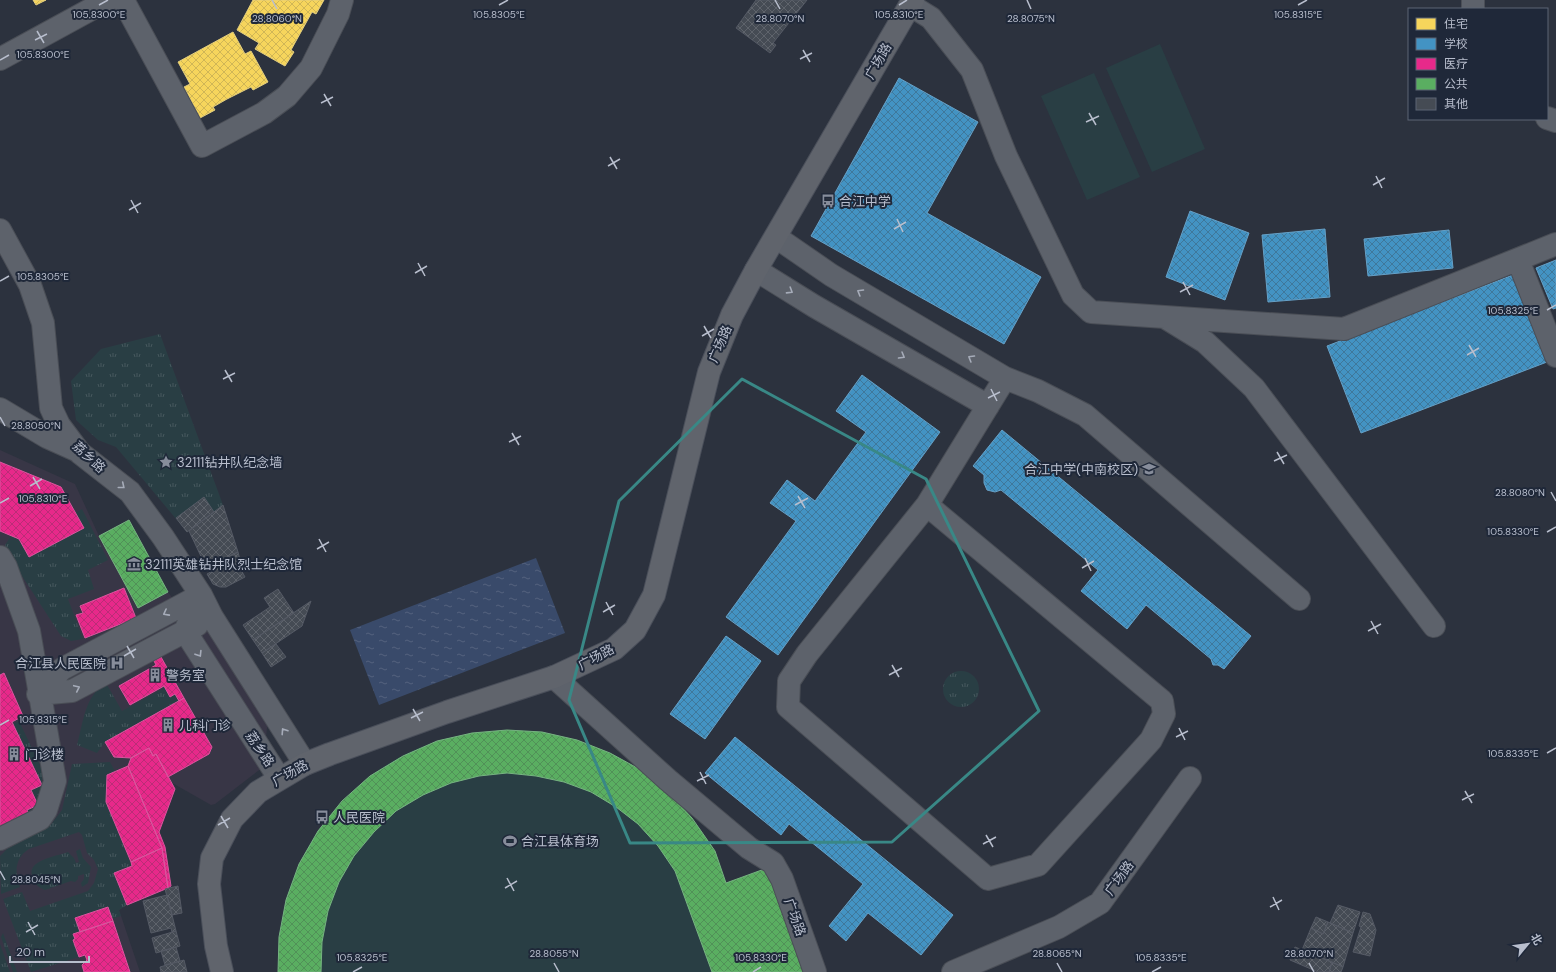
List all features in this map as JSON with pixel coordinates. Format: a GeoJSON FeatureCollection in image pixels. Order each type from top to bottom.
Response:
{"type":"FeatureCollection","features":[{"type":"Feature","properties":{"kind":"main road","name":"广场路"},"geometry":{"type":"LineString","coordinates":[[222,972],[216,946],[209,884],[212,858],[232,819],[258,792],[279,778],[305,764],[447,712],[554,677],[614,649],[635,630],[654,595],[709,372],[732,315],[756,270],[912,2]]}},
{"type":"Feature","properties":{"kind":"street"},"geometry":{"type":"LineString","coordinates":[[0,58],[108,0]]}},
{"type":"Feature","properties":{"kind":"street"},"geometry":{"type":"LineString","coordinates":[[123,0],[202,146],[264,112],[287,96],[311,68],[338,14],[342,0]]}},
{"type":"Feature","properties":{"kind":"street"},"geometry":{"type":"LineString","coordinates":[[912,2],[931,18],[972,70],[1006,156],[1073,295],[1091,312],[1344,329],[1556,244]]}},
{"type":"Feature","properties":{"kind":"street","name":"荔乡路"},"geometry":{"type":"LineString","coordinates":[[0,230],[30,285],[43,323],[50,408],[59,425],[80,453],[130,492],[163,537],[305,764]]}},
{"type":"Feature","properties":{"kind":"street"},"geometry":{"type":"LineString","coordinates":[[776,237],[831,275],[1005,378],[1038,391],[1084,415],[1299,599]]}},
{"type":"Feature","properties":{"kind":"street"},"geometry":{"type":"LineString","coordinates":[[1518,260],[1556,356]]}},
{"type":"Feature","properties":{"kind":"street"},"geometry":{"type":"LineString","coordinates":[[756,270],[988,406]]}},
{"type":"Feature","properties":{"kind":"street"},"geometry":{"type":"LineString","coordinates":[[1163,317],[1205,342],[1254,388],[1434,626]]}},
{"type":"Feature","properties":{"kind":"street"},"geometry":{"type":"LineString","coordinates":[[927,504],[1162,701],[1164,714],[1151,740],[1038,865],[988,879],[788,707],[789,681],[807,654],[927,504],[1005,378]]}},
{"type":"Feature","properties":{"kind":"street"},"geometry":{"type":"LineString","coordinates":[[0,409],[47,437],[80,453]]}},
{"type":"Feature","properties":{"kind":"street"},"geometry":{"type":"LineString","coordinates":[[0,428],[47,437]]}},
{"type":"Feature","properties":{"kind":"street"},"geometry":{"type":"LineString","coordinates":[[0,557],[6,567],[29,632],[38,694],[55,781],[46,810],[40,819],[0,839]]}},
{"type":"Feature","properties":{"kind":"street"},"geometry":{"type":"LineString","coordinates":[[185,631],[200,595]]}},
{"type":"Feature","properties":{"kind":"street"},"geometry":{"type":"LineString","coordinates":[[38,694],[62,669],[200,595]]}},
{"type":"Feature","properties":{"kind":"street"},"geometry":{"type":"LineString","coordinates":[[38,694],[72,691],[212,617]]}},
{"type":"Feature","properties":{"kind":"street","name":"荔乡路"},"geometry":{"type":"LineString","coordinates":[[185,631],[279,778]]}},
{"type":"Feature","properties":{"kind":"street","name":"广场路"},"geometry":{"type":"LineString","coordinates":[[554,677],[668,780],[749,848],[773,864],[782,879],[815,972]]}},
{"type":"Feature","properties":{"kind":"street","name":"广场路"},"geometry":{"type":"LineString","coordinates":[[952,972],[1059,927],[1100,904],[1190,778]]}},
{"type":"Feature","properties":{"kind":"highlighted area"},"geometry":{"type":"Polygon","coordinates":[[[742,379],[926,479],[1039,711],[892,842],[630,843],[569,700],[619,501],[742,379]]]}},
{"type":"Feature","properties":{"kind":"shaded area","name":"合江县人民医院"},"geometry":{"type":"Polygon","coordinates":[[[0,450],[75,484],[99,536],[138,607],[168,592],[175,602],[190,594],[268,718],[263,767],[215,804],[211,805],[160,776],[128,766],[107,775],[106,802],[132,866],[114,873],[127,905],[119,910],[140,972],[0,972],[0,450]]]}},
{"type":"Feature","properties":{"kind":"green space"},"geometry":{"type":"Polygon","coordinates":[[[1160,44],[1205,149],[1152,172],[1106,68],[1160,44]]]}},
{"type":"Feature","properties":{"kind":"green space"},"geometry":{"type":"Polygon","coordinates":[[[1094,73],[1140,177],[1087,200],[1041,96],[1094,73]]]}},
{"type":"Feature","properties":{"kind":"green space"},"geometry":{"type":"Polygon","coordinates":[[[160,334],[223,505],[187,532],[116,447],[98,440],[76,420],[71,381],[101,349],[160,334]]]}},
{"type":"Feature","properties":{"kind":"green space"},"geometry":{"type":"Polygon","coordinates":[[[82,509],[108,560],[88,570],[94,589],[68,599],[83,639],[71,641],[61,636],[9,556],[5,545],[11,536],[20,531],[27,541],[82,509]]]}},
{"type":"Feature","properties":{"kind":"green space"},"geometry":{"type":"Polygon","coordinates":[[[961,671],[974,676],[979,689],[974,702],[961,707],[948,702],[943,689],[948,676],[961,671]]]}},
{"type":"Feature","properties":{"kind":"green space"},"geometry":{"type":"Polygon","coordinates":[[[106,683],[122,711],[162,689],[164,686],[170,697],[175,694],[179,701],[105,742],[97,753],[77,745],[83,719],[89,702],[99,688],[106,683]]]}},
{"type":"Feature","properties":{"kind":"green space"},"geometry":{"type":"Polygon","coordinates":[[[19,721],[42,769],[43,775],[41,787],[29,815],[27,810],[31,790],[41,785],[13,724],[19,721]]]}},
{"type":"Feature","properties":{"kind":"green space","name":"合江县体育场"},"geometry":{"type":"Polygon","coordinates":[[[507,730],[542,732],[577,740],[610,753],[641,770],[668,792],[692,818],[715,851],[726,883],[808,972],[278,972],[282,918],[295,873],[308,847],[324,823],[342,801],[363,782],[386,765],[411,751],[438,741],[455,737],[507,730]]]}},
{"type":"Feature","properties":{"kind":"green space"},"geometry":{"type":"Polygon","coordinates":[[[110,762],[115,771],[107,775],[106,802],[132,866],[114,874],[127,905],[119,910],[121,916],[112,919],[108,907],[75,918],[80,932],[74,934],[75,939],[73,940],[79,957],[31,972],[3,899],[22,892],[30,911],[88,891],[94,883],[98,869],[94,860],[87,853],[82,835],[79,832],[29,849],[18,861],[17,876],[20,887],[1,894],[0,856],[7,849],[49,827],[62,810],[72,764],[110,762]]]}},
{"type":"Feature","properties":{"kind":"green space"},"geometry":{"type":"Polygon","coordinates":[[[80,849],[83,858],[91,867],[88,883],[82,887],[81,883],[84,879],[84,874],[78,876],[78,879],[75,882],[71,881],[45,890],[37,885],[32,876],[32,871],[38,862],[68,852],[74,858],[76,863],[79,862],[76,851],[80,849]]]}},
{"type":"Feature","properties":{"kind":"green space"},"geometry":{"type":"Polygon","coordinates":[[[3,933],[17,972],[13,972],[1,937],[3,933]]]}},
{"type":"Feature","properties":{"kind":"green space"},"geometry":{"type":"Polygon","coordinates":[[[0,944],[10,972],[0,972],[0,944]]]}},
{"type":"Feature","properties":{"kind":"water"},"geometry":{"type":"Polygon","coordinates":[[[536,558],[565,633],[379,705],[350,630],[536,558]]]}},
{"type":"Feature","properties":{"kind":"building: 住宅"},"geometry":{"type":"Polygon","coordinates":[[[33,0],[46,0],[36,5],[33,0]]]}},
{"type":"Feature","properties":{"kind":"building: 住宅"},"geometry":{"type":"Polygon","coordinates":[[[253,0],[324,0],[316,14],[312,12],[291,50],[294,52],[285,66],[255,49],[259,43],[237,30],[253,0]]]}},
{"type":"Feature","properties":{"kind":"building: 住宅"},"geometry":{"type":"Polygon","coordinates":[[[233,32],[245,54],[251,51],[268,82],[253,90],[251,87],[227,99],[213,107],[215,110],[200,118],[184,87],[190,84],[178,62],[233,32]]]}},
{"type":"Feature","properties":{"kind":"building: 学校"},"geometry":{"type":"Polygon","coordinates":[[[899,78],[978,122],[927,213],[1041,277],[1004,344],[811,236],[899,78]]]}},
{"type":"Feature","properties":{"kind":"building: 学校"},"geometry":{"type":"Polygon","coordinates":[[[1190,211],[1249,233],[1225,300],[1166,277],[1190,211]]]}},
{"type":"Feature","properties":{"kind":"building: 学校"},"geometry":{"type":"Polygon","coordinates":[[[1325,229],[1330,297],[1268,302],[1262,235],[1325,229]]]}},
{"type":"Feature","properties":{"kind":"building: 学校"},"geometry":{"type":"Polygon","coordinates":[[[1449,230],[1453,268],[1368,276],[1364,239],[1449,230]]]}},
{"type":"Feature","properties":{"kind":"building: 学校"},"geometry":{"type":"Polygon","coordinates":[[[1556,260],[1556,308],[1553,309],[1536,268],[1556,260]]]}},
{"type":"Feature","properties":{"kind":"building: 学校"},"geometry":{"type":"Polygon","coordinates":[[[1513,275],[1547,362],[1361,433],[1327,346],[1513,275]]]}},
{"type":"Feature","properties":{"kind":"building: 学校"},"geometry":{"type":"Polygon","coordinates":[[[862,375],[940,432],[778,655],[726,617],[796,521],[770,503],[787,480],[815,501],[866,432],[836,411],[862,375]]]}},
{"type":"Feature","properties":{"kind":"building: 学校"},"geometry":{"type":"Polygon","coordinates":[[[1002,430],[1251,636],[1224,669],[1218,665],[1213,665],[1211,659],[1146,605],[1127,629],[1081,591],[1098,570],[1001,490],[995,492],[987,490],[984,483],[984,475],[973,466],[1002,430]]]}},
{"type":"Feature","properties":{"kind":"building: 学校"},"geometry":{"type":"Polygon","coordinates":[[[726,636],[761,661],[705,739],[670,714],[726,636]]]}},
{"type":"Feature","properties":{"kind":"building: 学校"},"geometry":{"type":"Polygon","coordinates":[[[735,737],[953,915],[921,955],[868,913],[846,941],[829,926],[863,884],[789,824],[781,835],[705,773],[735,737]]]}},
{"type":"Feature","properties":{"kind":"building: 医疗"},"geometry":{"type":"Polygon","coordinates":[[[0,462],[61,487],[84,528],[29,557],[19,539],[0,531],[0,462]]]}},
{"type":"Feature","properties":{"kind":"building: 医疗"},"geometry":{"type":"Polygon","coordinates":[[[124,588],[136,618],[85,638],[76,615],[83,613],[80,606],[124,588]]]}},
{"type":"Feature","properties":{"kind":"building: 医疗","name":"警务室"},"geometry":{"type":"Polygon","coordinates":[[[161,657],[184,698],[179,701],[175,694],[170,697],[164,686],[130,705],[119,686],[156,665],[154,661],[161,657]]]}},
{"type":"Feature","properties":{"kind":"building: 医疗","name":"门诊楼"},"geometry":{"type":"Polygon","coordinates":[[[4,673],[23,716],[12,722],[42,785],[31,790],[38,805],[27,810],[29,815],[0,828],[0,675],[4,673]]]}},
{"type":"Feature","properties":{"kind":"building: 医疗","name":"儿科门诊"},"geometry":{"type":"Polygon","coordinates":[[[184,698],[212,747],[209,754],[168,777],[156,754],[153,756],[149,748],[131,758],[114,757],[105,742],[184,698]]]}},
{"type":"Feature","properties":{"kind":"building: 医疗"},"geometry":{"type":"Polygon","coordinates":[[[149,748],[153,756],[156,754],[175,789],[159,832],[165,847],[171,886],[168,888],[162,848],[128,766],[131,758],[149,748]]]}},
{"type":"Feature","properties":{"kind":"building: 医疗"},"geometry":{"type":"Polygon","coordinates":[[[128,766],[162,848],[131,862],[106,802],[107,775],[128,766]]]}},
{"type":"Feature","properties":{"kind":"building: 医疗"},"geometry":{"type":"Polygon","coordinates":[[[162,848],[168,888],[127,905],[114,873],[132,866],[131,862],[162,848]]]}},
{"type":"Feature","properties":{"kind":"building: 医疗"},"geometry":{"type":"Polygon","coordinates":[[[108,907],[113,921],[80,932],[75,918],[108,907]]]}},
{"type":"Feature","properties":{"kind":"building: 医疗"},"geometry":{"type":"Polygon","coordinates":[[[113,921],[130,972],[84,972],[82,965],[87,960],[85,955],[79,957],[73,940],[75,939],[73,934],[113,921]]]}},
{"type":"Feature","properties":{"kind":"building: 公共","name":"32111英雄钻井队烈士纪念馆"},"geometry":{"type":"Polygon","coordinates":[[[129,520],[168,592],[138,608],[99,536],[129,520]]]}},
{"type":"Feature","properties":{"kind":"building: 公共"},"geometry":{"type":"Polygon","coordinates":[[[507,730],[542,732],[577,740],[610,753],[641,770],[668,792],[692,818],[715,851],[726,883],[770,867],[808,972],[712,972],[675,871],[658,846],[638,824],[616,807],[591,792],[564,782],[536,776],[507,773],[479,776],[451,783],[423,795],[396,811],[374,832],[354,856],[339,882],[328,911],[322,942],[321,972],[278,972],[279,937],[286,900],[299,864],[318,831],[342,801],[370,776],[403,756],[437,741],[472,733],[507,730]]]}},
{"type":"Feature","properties":{"kind":"building: 其他"},"geometry":{"type":"Polygon","coordinates":[[[756,0],[807,0],[773,43],[776,45],[770,53],[736,28],[756,0]]]}},
{"type":"Feature","properties":{"kind":"building: 其他"},"geometry":{"type":"Polygon","coordinates":[[[204,497],[214,512],[187,532],[176,518],[204,497]]]}},
{"type":"Feature","properties":{"kind":"building: 其他"},"geometry":{"type":"Polygon","coordinates":[[[223,505],[238,552],[206,567],[189,531],[223,505]]]}},
{"type":"Feature","properties":{"kind":"building: 其他"},"geometry":{"type":"Polygon","coordinates":[[[238,552],[240,560],[236,562],[235,559],[212,571],[209,566],[238,552]]]}},
{"type":"Feature","properties":{"kind":"building: 其他"},"geometry":{"type":"Polygon","coordinates":[[[235,559],[245,577],[226,587],[220,587],[213,584],[207,574],[235,559]]]}},
{"type":"Feature","properties":{"kind":"building: 其他"},"geometry":{"type":"Polygon","coordinates":[[[278,589],[294,613],[253,640],[243,625],[270,607],[264,598],[278,589]]]}},
{"type":"Feature","properties":{"kind":"building: 其他"},"geometry":{"type":"Polygon","coordinates":[[[311,601],[302,626],[262,653],[253,640],[311,601]]]}},
{"type":"Feature","properties":{"kind":"building: 其他"},"geometry":{"type":"Polygon","coordinates":[[[276,644],[286,657],[271,667],[262,653],[276,644]]]}},
{"type":"Feature","properties":{"kind":"building: 其他"},"geometry":{"type":"Polygon","coordinates":[[[178,886],[182,913],[172,915],[165,889],[178,886]]]}},
{"type":"Feature","properties":{"kind":"building: 其他"},"geometry":{"type":"Polygon","coordinates":[[[167,895],[176,931],[172,932],[171,928],[151,933],[143,901],[167,895]]]}},
{"type":"Feature","properties":{"kind":"building: 其他"},"geometry":{"type":"Polygon","coordinates":[[[1338,905],[1360,912],[1353,933],[1330,923],[1338,905]]]}},
{"type":"Feature","properties":{"kind":"building: 其他"},"geometry":{"type":"Polygon","coordinates":[[[1363,912],[1370,914],[1376,930],[1370,956],[1353,952],[1361,927],[1359,926],[1363,912]]]}},
{"type":"Feature","properties":{"kind":"building: 其他"},"geometry":{"type":"Polygon","coordinates":[[[1316,917],[1328,922],[1323,934],[1311,928],[1316,917]]]}},
{"type":"Feature","properties":{"kind":"building: 其他"},"geometry":{"type":"Polygon","coordinates":[[[1328,922],[1353,933],[1343,967],[1302,950],[1311,928],[1323,934],[1328,922]]]}},
{"type":"Feature","properties":{"kind":"building: 其他"},"geometry":{"type":"Polygon","coordinates":[[[176,931],[180,946],[156,953],[152,938],[176,931]]]}},
{"type":"Feature","properties":{"kind":"building: 其他"},"geometry":{"type":"Polygon","coordinates":[[[176,947],[180,961],[165,965],[161,951],[176,947]]]}},
{"type":"Feature","properties":{"kind":"building: 其他"},"geometry":{"type":"Polygon","coordinates":[[[1295,947],[1332,962],[1329,972],[1318,972],[1290,960],[1295,947]]]}},
{"type":"Feature","properties":{"kind":"building: 其他"},"geometry":{"type":"Polygon","coordinates":[[[184,960],[187,972],[161,972],[160,967],[184,960]]]}},
{"type":"Feature","properties":{"kind":"building: 其他"},"geometry":{"type":"Polygon","coordinates":[[[1332,962],[1343,967],[1341,972],[1329,972],[1332,962]]]}},
{"type":"Feature","properties":{"kind":"place","name":"合江中学"},"geometry":{"type":"Point","coordinates":[828,201]}},
{"type":"Feature","properties":{"kind":"place","name":"32111钻井队纪念墙"},"geometry":{"type":"Point","coordinates":[166,462]}},
{"type":"Feature","properties":{"kind":"place","name":"合江中学(中南校区)"},"geometry":{"type":"Point","coordinates":[1149,469]}},
{"type":"Feature","properties":{"kind":"place","name":"32111英雄钻井队烈士纪念馆"},"geometry":{"type":"Point","coordinates":[134,564]}},
{"type":"Feature","properties":{"kind":"place","name":"合江县人民医院"},"geometry":{"type":"Point","coordinates":[117,663]}},
{"type":"Feature","properties":{"kind":"place","name":"警务室"},"geometry":{"type":"Point","coordinates":[155,675]}},
{"type":"Feature","properties":{"kind":"place","name":"儿科门诊"},"geometry":{"type":"Point","coordinates":[168,725]}},
{"type":"Feature","properties":{"kind":"place","name":"门诊楼"},"geometry":{"type":"Point","coordinates":[14,754]}},
{"type":"Feature","properties":{"kind":"place","name":"人民医院"},"geometry":{"type":"Point","coordinates":[322,817]}},
{"type":"Feature","properties":{"kind":"place","name":"合江县体育场"},"geometry":{"type":"Point","coordinates":[510,841]}}]}
